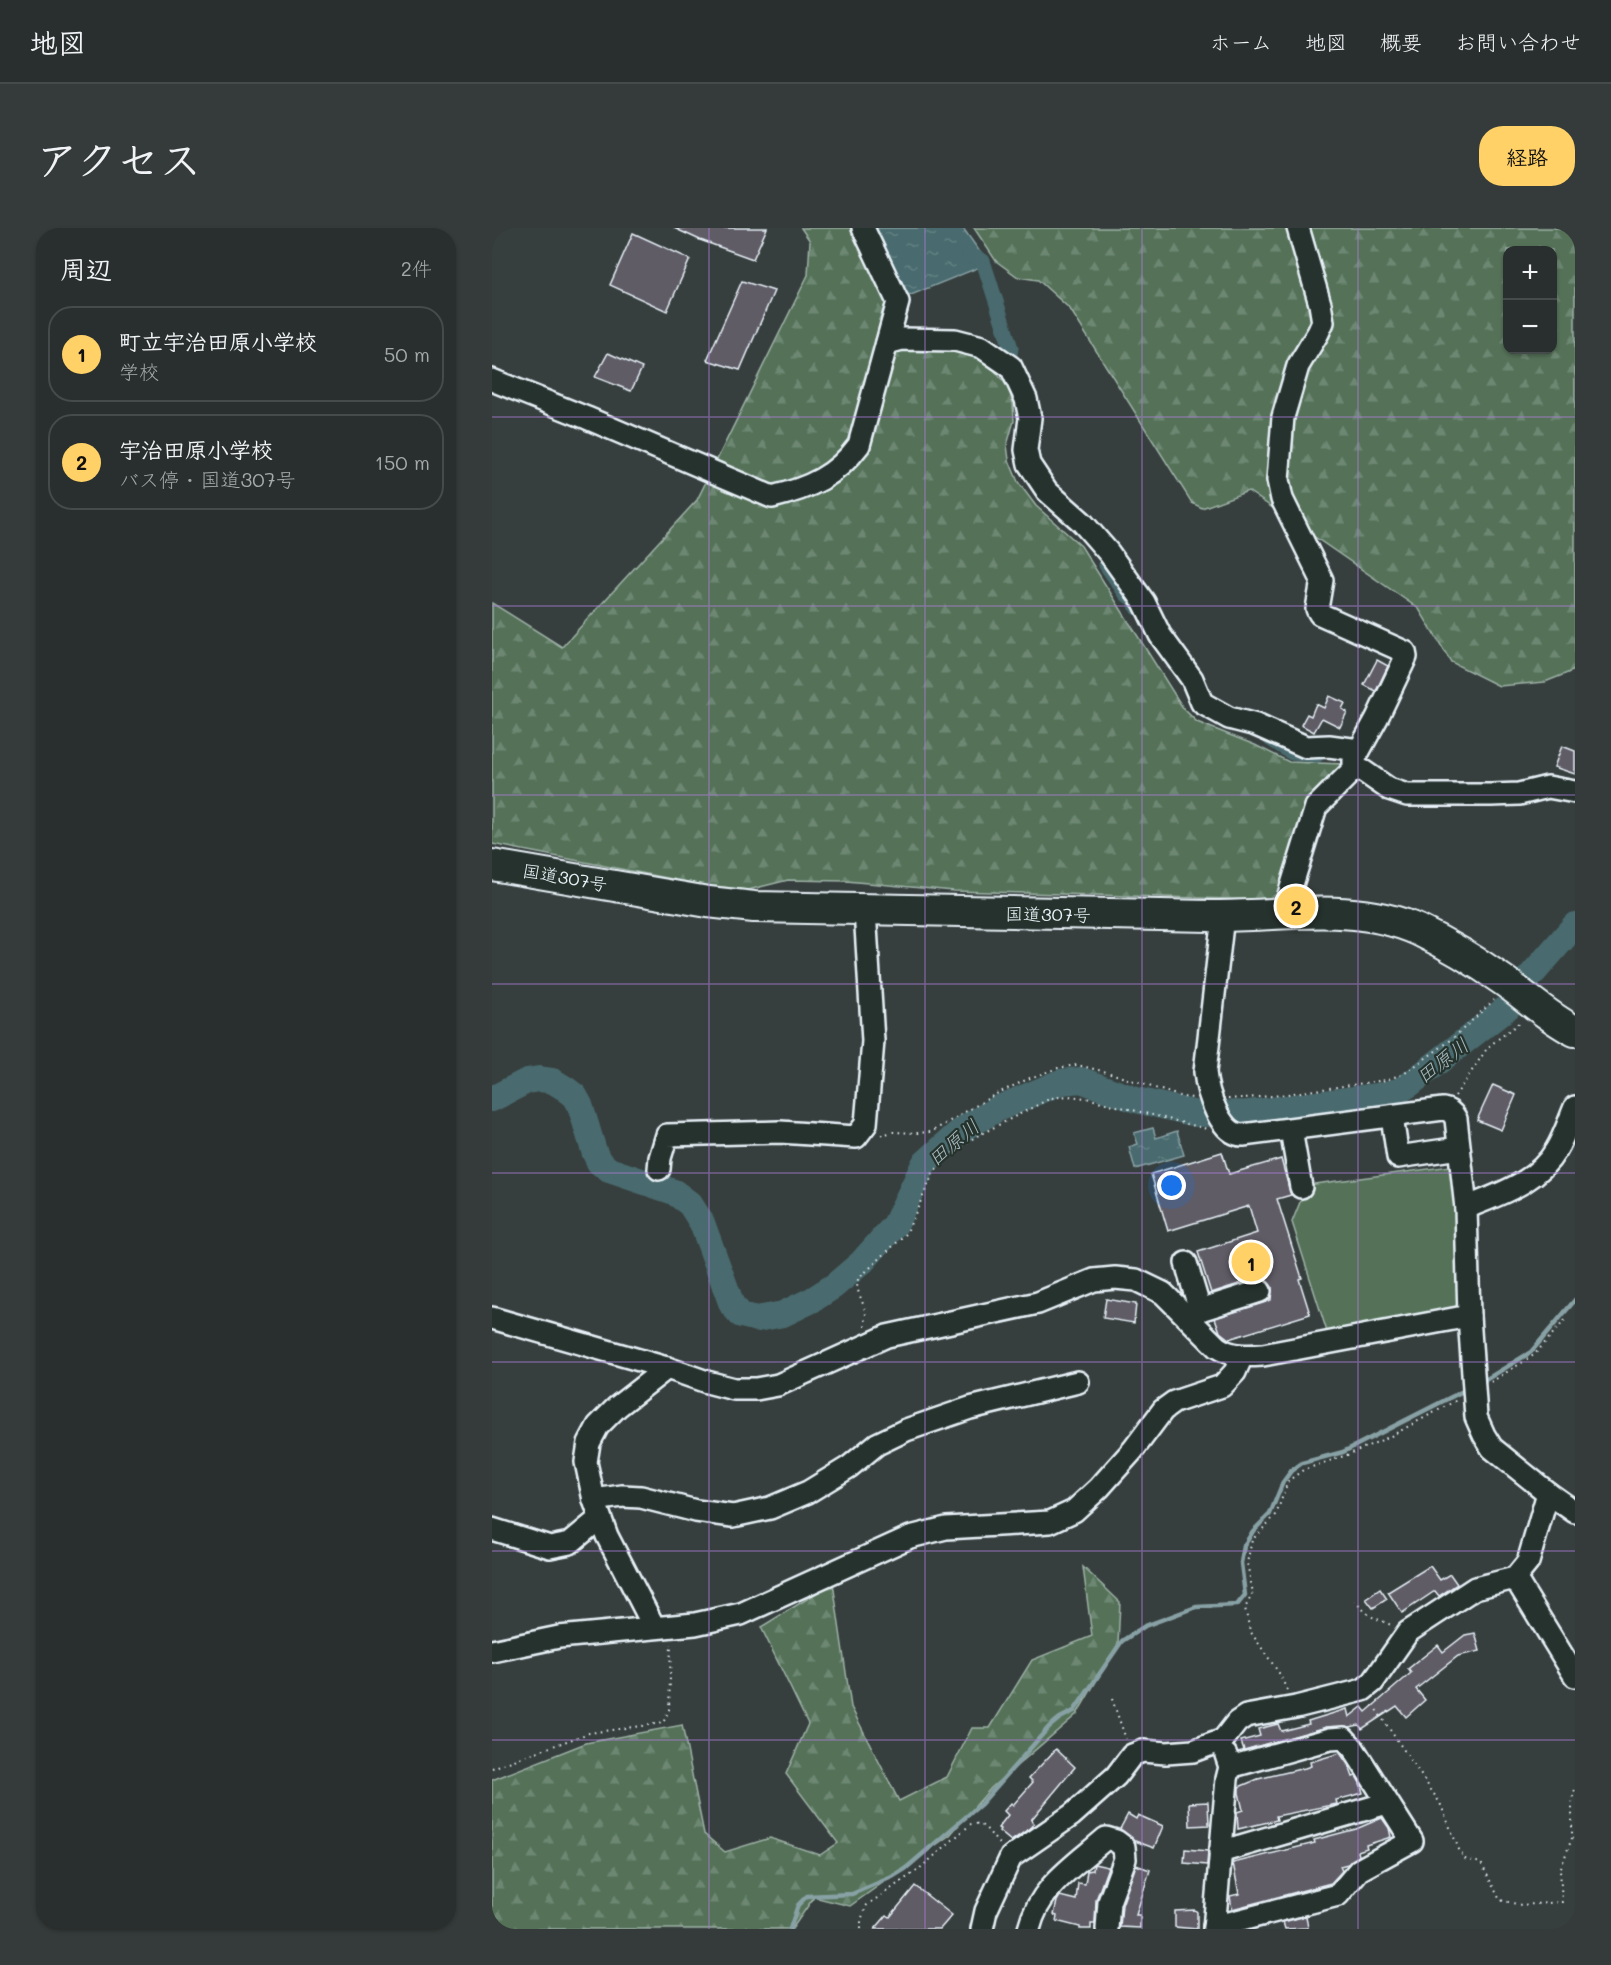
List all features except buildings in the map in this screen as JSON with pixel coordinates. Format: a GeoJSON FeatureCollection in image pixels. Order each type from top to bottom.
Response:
{"type":"FeatureCollection","features":[{"type":"Feature","properties":{"kind":"highway","name":"国道307号"},"geometry":{"type":"LineString","coordinates":[[492,865],[708,902],[754,907],[1223,916],[1354,914],[1400,923],[1433,938],[1509,985],[1561,1024],[1575,1031]]}},
{"type":"Feature","properties":{"kind":"street"},"geometry":{"type":"LineString","coordinates":[[492,380],[772,497],[819,481],[837,471],[859,445],[898,302],[863,228]]}},
{"type":"Feature","properties":{"kind":"street"},"geometry":{"type":"LineString","coordinates":[[1282,914],[1316,807],[1356,760],[1407,657],[1405,651],[1320,614],[1317,609],[1322,580],[1282,499],[1278,480],[1283,417],[1298,366],[1323,322],[1298,228]]}},
{"type":"Feature","properties":{"kind":"street"},"geometry":{"type":"LineString","coordinates":[[887,343],[902,339],[955,340],[982,347],[1009,366],[1026,399],[1030,418],[1026,450],[1029,464],[1047,491],[1082,522],[1109,553],[1144,602],[1160,635],[1192,679],[1202,703],[1230,718],[1256,725],[1306,747],[1329,746],[1356,760],[1363,771],[1396,793],[1407,795],[1519,794],[1548,787],[1575,792]]}},
{"type":"Feature","properties":{"kind":"street"},"geometry":{"type":"LineString","coordinates":[[659,1169],[667,1135],[780,1132],[856,1137],[866,1124],[873,1041],[866,910]]}},
{"type":"Feature","properties":{"kind":"street"},"geometry":{"type":"LineString","coordinates":[[1223,916],[1205,1063],[1206,1081],[1219,1114],[1232,1133],[1239,1136],[1447,1109],[1454,1115],[1466,1208],[1469,1316],[1476,1417],[1492,1448],[1575,1512]]}},
{"type":"Feature","properties":{"kind":"street"},"geometry":{"type":"LineString","coordinates":[[1466,1208],[1530,1179],[1541,1170],[1560,1143],[1575,1107]]}},
{"type":"Feature","properties":{"kind":"street"},"geometry":{"type":"LineString","coordinates":[[1392,1117],[1398,1157],[1459,1148]]}},
{"type":"Feature","properties":{"kind":"street"},"geometry":{"type":"LineString","coordinates":[[1291,1130],[1301,1187]]}},
{"type":"Feature","properties":{"kind":"street"},"geometry":{"type":"LineString","coordinates":[[1186,1263],[1196,1315],[1217,1347],[1225,1353],[1242,1356],[1263,1355],[1469,1316]]}},
{"type":"Feature","properties":{"kind":"street"},"geometry":{"type":"LineString","coordinates":[[492,1318],[725,1387],[756,1389],[778,1385],[887,1336],[1038,1303],[1094,1280],[1115,1278],[1136,1280],[1163,1293],[1196,1315]]}},
{"type":"Feature","properties":{"kind":"street"},"geometry":{"type":"LineString","coordinates":[[1196,1315],[1260,1292]]}},
{"type":"Feature","properties":{"kind":"street"},"geometry":{"type":"LineString","coordinates":[[492,1651],[559,1637],[695,1624],[741,1614],[910,1537],[946,1528],[1050,1522],[1074,1511],[1099,1488],[1133,1450],[1163,1410],[1174,1402],[1222,1386],[1235,1372],[1242,1356]]}},
{"type":"Feature","properties":{"kind":"street"},"geometry":{"type":"LineString","coordinates":[[663,1627],[607,1536],[597,1509],[586,1462],[589,1443],[598,1426],[617,1407],[667,1368]]}},
{"type":"Feature","properties":{"kind":"street"},"geometry":{"type":"LineString","coordinates":[[492,1529],[550,1547],[570,1543],[597,1509],[622,1496],[641,1497],[696,1511],[733,1516],[770,1508],[808,1492],[849,1467],[877,1444],[906,1430],[970,1408],[1078,1382]]}},
{"type":"Feature","properties":{"kind":"street"},"geometry":{"type":"LineString","coordinates":[[982,1929],[986,1911],[1011,1857],[1072,1815],[1116,1776],[1132,1755],[1143,1751],[1166,1753],[1193,1751],[1223,1740],[1237,1722],[1246,1716],[1296,1707],[1363,1690],[1373,1682],[1408,1632],[1475,1588],[1515,1578],[1528,1562],[1548,1493]]}},
{"type":"Feature","properties":{"kind":"street"},"geometry":{"type":"LineString","coordinates":[[1515,1578],[1575,1676]]}},
{"type":"Feature","properties":{"kind":"street"},"geometry":{"type":"LineString","coordinates":[[1223,1740],[1230,1767],[1214,1928],[1338,1895],[1359,1870],[1412,1841],[1353,1748],[1344,1738],[1330,1739],[1230,1767]]}},
{"type":"Feature","properties":{"kind":"street"},"geometry":{"type":"LineString","coordinates":[[1220,1852],[1388,1803]]}},
{"type":"Feature","properties":{"kind":"street"},"geometry":{"type":"LineString","coordinates":[[1029,1929],[1032,1917],[1048,1888],[1106,1838],[1124,1847],[1125,1859],[1109,1902],[1107,1929]]}},
{"type":"Feature","properties":{"kind":"path"},"geometry":{"type":"LineString","coordinates":[[866,1124],[872,1133],[879,1136],[893,1132],[931,1132],[994,1095],[1030,1078],[1058,1068],[1077,1065],[1107,1072],[1182,1097],[1219,1114],[1274,1096],[1386,1080],[1405,1073],[1451,1040],[1509,985]]}},
{"type":"Feature","properties":{"kind":"path"},"geometry":{"type":"LineString","coordinates":[[1447,1109],[1488,1047],[1538,1007]]}},
{"type":"Feature","properties":{"kind":"path"},"geometry":{"type":"LineString","coordinates":[[864,1345],[866,1312],[857,1288],[858,1279],[906,1234],[933,1174],[946,1158],[975,1137],[1051,1098],[1068,1096],[1086,1098],[1207,1129],[1214,1129],[1219,1114]]}},
{"type":"Feature","properties":{"kind":"path"},"geometry":{"type":"LineString","coordinates":[[1296,1707],[1279,1673],[1250,1631],[1245,1608],[1253,1593],[1247,1563],[1252,1540],[1276,1515],[1288,1481],[1303,1470],[1389,1437],[1474,1392],[1534,1355],[1566,1318]]}},
{"type":"Feature","properties":{"kind":"path"},"geometry":{"type":"LineString","coordinates":[[1354,1601],[1370,1616],[1408,1632]]}},
{"type":"Feature","properties":{"kind":"path"},"geometry":{"type":"LineString","coordinates":[[492,1768],[589,1733],[663,1722],[669,1710],[663,1627]]}},
{"type":"Feature","properties":{"kind":"path"},"geometry":{"type":"LineString","coordinates":[[1363,1690],[1440,1803],[1460,1852],[1465,1859],[1481,1863],[1500,1900],[1521,1905],[1562,1902],[1560,1870],[1572,1838],[1572,1803],[1575,1789]]}},
{"type":"Feature","properties":{"kind":"path"},"geometry":{"type":"LineString","coordinates":[[1112,1699],[1132,1755]]}},
{"type":"Feature","properties":{"kind":"path"},"geometry":{"type":"LineString","coordinates":[[861,1929],[861,1920],[867,1905],[918,1870],[971,1824],[978,1822],[985,1826],[990,1835],[1011,1857]]}},
{"type":"Feature","properties":{"kind":"green space"},"geometry":{"type":"Polygon","coordinates":[[[801,228],[852,228],[886,303],[879,320],[904,349],[951,350],[977,358],[995,371],[1008,387],[1013,403],[1014,421],[1007,445],[1009,460],[1018,482],[1036,506],[1081,546],[1183,708],[1197,722],[1255,745],[1289,762],[1344,764],[1310,797],[1278,894],[1265,900],[954,891],[846,881],[788,880],[748,890],[698,884],[492,844],[492,603],[562,647],[697,500],[808,275],[810,241],[801,228]]]}},
{"type":"Feature","properties":{"kind":"green space"},"geometry":{"type":"Polygon","coordinates":[[[974,228],[1575,228],[1575,670],[1545,682],[1499,686],[1451,662],[1419,609],[1248,491],[1202,508],[1192,503],[1070,309],[1038,280],[1018,277],[996,261],[974,228]]]}},
{"type":"Feature","properties":{"kind":"green space"},"geometry":{"type":"Polygon","coordinates":[[[1451,1166],[1458,1210],[1460,1301],[1453,1310],[1328,1335],[1292,1222],[1307,1185],[1451,1166]]]}},
{"type":"Feature","properties":{"kind":"green space"},"geometry":{"type":"Polygon","coordinates":[[[1083,1567],[1120,1602],[1118,1644],[1077,1714],[991,1788],[950,1835],[850,1906],[814,1897],[792,1929],[492,1929],[492,1780],[586,1743],[682,1725],[704,1834],[725,1852],[770,1838],[820,1855],[838,1843],[786,1774],[808,1724],[761,1627],[833,1583],[851,1707],[899,1801],[947,1777],[972,1728],[990,1728],[1032,1660],[1092,1636],[1083,1567]]]}},
{"type":"Feature","properties":{"kind":"water"},"geometry":{"type":"Polygon","coordinates":[[[874,228],[963,228],[987,262],[985,265],[911,295],[906,293],[874,228]]]}},
{"type":"Feature","properties":{"kind":"water"},"geometry":{"type":"Polygon","coordinates":[[[1153,1128],[1156,1138],[1177,1131],[1184,1155],[1135,1169],[1129,1147],[1138,1144],[1134,1133],[1153,1128]]]}},
{"type":"Feature","properties":{"kind":"waterway"},"geometry":{"type":"LineString","coordinates":[[969,254],[983,261],[1011,348],[1007,372]]}},
{"type":"Feature","properties":{"kind":"waterway"},"geometry":{"type":"LineString","coordinates":[[1106,565],[1126,594],[1135,601],[1137,608]]}},
{"type":"Feature","properties":{"kind":"waterway"},"geometry":{"type":"LineString","coordinates":[[1270,739],[1292,753],[1317,755]]}},
{"type":"Feature","properties":{"kind":"waterway","name":"田原川"},"geometry":{"type":"LineString","coordinates":[[1528,979],[1575,925]]}},
{"type":"Feature","properties":{"kind":"waterway","name":"田原川"},"geometry":{"type":"LineString","coordinates":[[492,1099],[527,1081],[539,1079],[553,1081],[575,1096],[599,1162],[609,1170],[674,1192],[690,1204],[702,1223],[732,1305],[741,1315],[757,1319],[783,1314],[812,1300],[834,1286],[862,1262],[895,1225],[924,1164],[964,1128],[997,1109],[1061,1082],[1081,1080],[1136,1100],[1197,1114],[1249,1113],[1378,1096],[1399,1091],[1410,1084],[1508,1007]]}},
{"type":"Feature","properties":{"kind":"waterway"},"geometry":{"type":"LineString","coordinates":[[1482,1382],[1531,1352],[1575,1300]]}},
{"type":"Feature","properties":{"kind":"waterway"},"geometry":{"type":"LineString","coordinates":[[790,1929],[798,1905],[807,1896],[852,1894],[892,1877],[905,1869],[981,1804],[1049,1727],[1074,1711],[1122,1641],[1145,1626],[1196,1607],[1237,1605],[1245,1595],[1241,1563],[1244,1546],[1253,1531],[1270,1514],[1283,1482],[1291,1471],[1302,1463],[1343,1452],[1463,1391]]}},
{"type":"Feature","properties":{"kind":"place","name":"宇治田原小学校"},"geometry":{"type":"Point","coordinates":[1296,906]}},
{"type":"Feature","properties":{"kind":"place","name":"町立宇治田原小学校"},"geometry":{"type":"Point","coordinates":[1251,1262]}}]}
